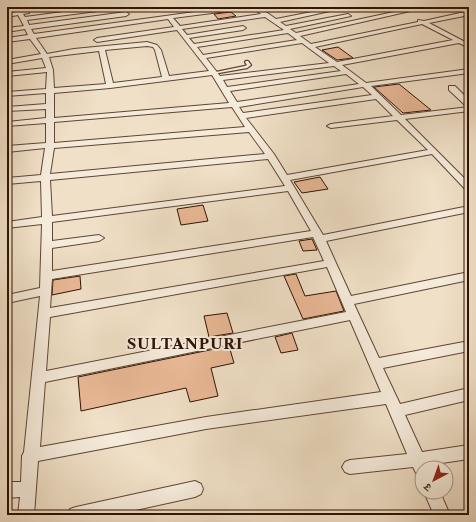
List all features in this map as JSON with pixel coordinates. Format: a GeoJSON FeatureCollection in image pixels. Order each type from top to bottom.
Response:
{"type":"FeatureCollection","features":[{"type":"Feature","properties":{"kind":"street"},"geometry":{"type":"LineString","coordinates":[[7,10],[20,12],[113,7]]}},
{"type":"Feature","properties":{"kind":"street"},"geometry":{"type":"LineString","coordinates":[[123,7],[128,22]]}},
{"type":"Feature","properties":{"kind":"street"},"geometry":{"type":"LineString","coordinates":[[7,30],[30,32],[170,18],[243,7]]}},
{"type":"Feature","properties":{"kind":"street"},"geometry":{"type":"LineString","coordinates":[[255,7],[365,85],[434,151],[469,188]]}},
{"type":"Feature","properties":{"kind":"street"},"geometry":{"type":"LineString","coordinates":[[275,21],[345,7]]}},
{"type":"Feature","properties":{"kind":"street"},"geometry":{"type":"LineString","coordinates":[[376,10],[391,7],[469,46]]}},
{"type":"Feature","properties":{"kind":"street"},"geometry":{"type":"LineString","coordinates":[[196,52],[296,36],[425,7]]}},
{"type":"Feature","properties":{"kind":"street"},"geometry":{"type":"LineString","coordinates":[[457,7],[469,13]]}},
{"type":"Feature","properties":{"kind":"street"},"geometry":{"type":"LineString","coordinates":[[7,15],[36,11]]}},
{"type":"Feature","properties":{"kind":"street"},"geometry":{"type":"LineString","coordinates":[[20,12],[45,56],[50,70],[50,145],[45,176],[47,220],[46,291],[27,489],[26,515]]}},
{"type":"Feature","properties":{"kind":"street"},"geometry":{"type":"LineString","coordinates":[[196,52],[296,36],[422,22],[469,13]]}},
{"type":"Feature","properties":{"kind":"street"},"geometry":{"type":"LineString","coordinates":[[7,40],[30,32],[126,14]]}},
{"type":"Feature","properties":{"kind":"street"},"geometry":{"type":"LineString","coordinates":[[182,33],[267,15]]}},
{"type":"Feature","properties":{"kind":"street"},"geometry":{"type":"LineString","coordinates":[[296,36],[354,15]]}},
{"type":"Feature","properties":{"kind":"street"},"geometry":{"type":"LineString","coordinates":[[170,18],[216,75],[241,116],[285,178],[318,236],[418,460]]}},
{"type":"Feature","properties":{"kind":"street"},"geometry":{"type":"LineString","coordinates":[[97,40],[243,28]]}},
{"type":"Feature","properties":{"kind":"street"},"geometry":{"type":"LineString","coordinates":[[7,94],[110,86],[166,79],[336,64],[460,41]]}},
{"type":"Feature","properties":{"kind":"street"},"geometry":{"type":"LineString","coordinates":[[7,62],[147,44],[155,46],[158,50],[166,79]]}},
{"type":"Feature","properties":{"kind":"street"},"geometry":{"type":"LineString","coordinates":[[102,49],[110,86]]}},
{"type":"Feature","properties":{"kind":"street"},"geometry":{"type":"LineString","coordinates":[[7,74],[50,70]]}},
{"type":"Feature","properties":{"kind":"street"},"geometry":{"type":"LineString","coordinates":[[7,124],[234,105],[469,71]]}},
{"type":"Feature","properties":{"kind":"street"},"geometry":{"type":"LineString","coordinates":[[225,90],[348,72]]}},
{"type":"Feature","properties":{"kind":"street"},"geometry":{"type":"LineString","coordinates":[[452,88],[469,104]]}},
{"type":"Feature","properties":{"kind":"street"},"geometry":{"type":"LineString","coordinates":[[241,116],[377,97]]}},
{"type":"Feature","properties":{"kind":"street"},"geometry":{"type":"LineString","coordinates":[[7,109],[50,106]]}},
{"type":"Feature","properties":{"kind":"street"},"geometry":{"type":"LineString","coordinates":[[330,126],[469,109]]}},
{"type":"Feature","properties":{"kind":"street"},"geometry":{"type":"LineString","coordinates":[[7,149],[220,133],[251,129]]}},
{"type":"Feature","properties":{"kind":"street"},"geometry":{"type":"LineString","coordinates":[[285,178],[434,151]]}},
{"type":"Feature","properties":{"kind":"street"},"geometry":{"type":"LineString","coordinates":[[7,180],[270,156]]}},
{"type":"Feature","properties":{"kind":"street"},"geometry":{"type":"LineString","coordinates":[[7,225],[291,188]]}},
{"type":"Feature","properties":{"kind":"street"},"geometry":{"type":"LineString","coordinates":[[46,276],[318,236],[469,209]]}},
{"type":"Feature","properties":{"kind":"street"},"geometry":{"type":"LineString","coordinates":[[46,246],[99,238]]}},
{"type":"Feature","properties":{"kind":"street"},"geometry":{"type":"LineString","coordinates":[[44,314],[331,263]]}},
{"type":"Feature","properties":{"kind":"street"},"geometry":{"type":"LineString","coordinates":[[348,301],[469,276]]}},
{"type":"Feature","properties":{"kind":"street"},"geometry":{"type":"LineString","coordinates":[[7,299],[46,291]]}},
{"type":"Feature","properties":{"kind":"street"},"geometry":{"type":"LineString","coordinates":[[38,378],[354,315]]}},
{"type":"Feature","properties":{"kind":"street"},"geometry":{"type":"LineString","coordinates":[[375,364],[469,346]]}},
{"type":"Feature","properties":{"kind":"street"},"geometry":{"type":"LineString","coordinates":[[396,411],[469,394]]}},
{"type":"Feature","properties":{"kind":"street"},"geometry":{"type":"LineString","coordinates":[[30,456],[206,423],[390,398]]}},
{"type":"Feature","properties":{"kind":"street"},"geometry":{"type":"LineString","coordinates":[[439,460],[469,452]]}},
{"type":"Feature","properties":{"kind":"street"},"geometry":{"type":"LineString","coordinates":[[350,467],[414,465]]}},
{"type":"Feature","properties":{"kind":"street"},"geometry":{"type":"LineString","coordinates":[[7,490],[27,489]]}},
{"type":"Feature","properties":{"kind":"street"},"geometry":{"type":"LineString","coordinates":[[76,515],[195,489]]}},
{"type":"Feature","properties":{"kind":"street"},"geometry":{"type":"LineString","coordinates":[[435,500],[442,515]]}},
{"type":"Feature","properties":{"kind":"lane"},"geometry":{"type":"LineString","coordinates":[[216,75],[246,68],[249,65],[247,62]]}},
{"type":"Feature","properties":{"kind":"building"},"geometry":{"type":"Polygon","coordinates":[[[231,12],[236,16],[218,19],[214,14],[231,12]]]}},
{"type":"Feature","properties":{"kind":"building"},"geometry":{"type":"Polygon","coordinates":[[[338,47],[353,58],[337,60],[322,50],[338,47]]]}},
{"type":"Feature","properties":{"kind":"building"},"geometry":{"type":"Polygon","coordinates":[[[399,84],[431,110],[403,113],[374,87],[399,84]]]}},
{"type":"Feature","properties":{"kind":"building"},"geometry":{"type":"Polygon","coordinates":[[[320,177],[328,189],[302,193],[294,182],[320,177]]]}},
{"type":"Feature","properties":{"kind":"building"},"geometry":{"type":"Polygon","coordinates":[[[203,205],[208,221],[181,225],[177,209],[203,205]]]}},
{"type":"Feature","properties":{"kind":"building"},"geometry":{"type":"Polygon","coordinates":[[[312,239],[317,250],[303,251],[299,241],[312,239]]]}},
{"type":"Feature","properties":{"kind":"building"},"geometry":{"type":"Polygon","coordinates":[[[296,274],[305,296],[336,291],[344,311],[303,319],[284,276],[296,274]]]}},
{"type":"Feature","properties":{"kind":"building"},"geometry":{"type":"Polygon","coordinates":[[[80,276],[81,289],[52,295],[53,280],[80,276]]]}},
{"type":"Feature","properties":{"kind":"building"},"geometry":{"type":"Polygon","coordinates":[[[227,313],[233,333],[209,337],[204,316],[227,313]]]}},
{"type":"Feature","properties":{"kind":"building"},"geometry":{"type":"Polygon","coordinates":[[[292,333],[298,350],[281,353],[275,337],[292,333]]]}},
{"type":"Feature","properties":{"kind":"building"},"geometry":{"type":"Polygon","coordinates":[[[229,346],[234,363],[211,368],[218,396],[190,402],[186,388],[81,411],[78,377],[229,346]]]}},
{"type":"Feature","properties":{"kind":"district","name":"SULTANPURI"},"geometry":{"type":"Point","coordinates":[185,343]}}]}
